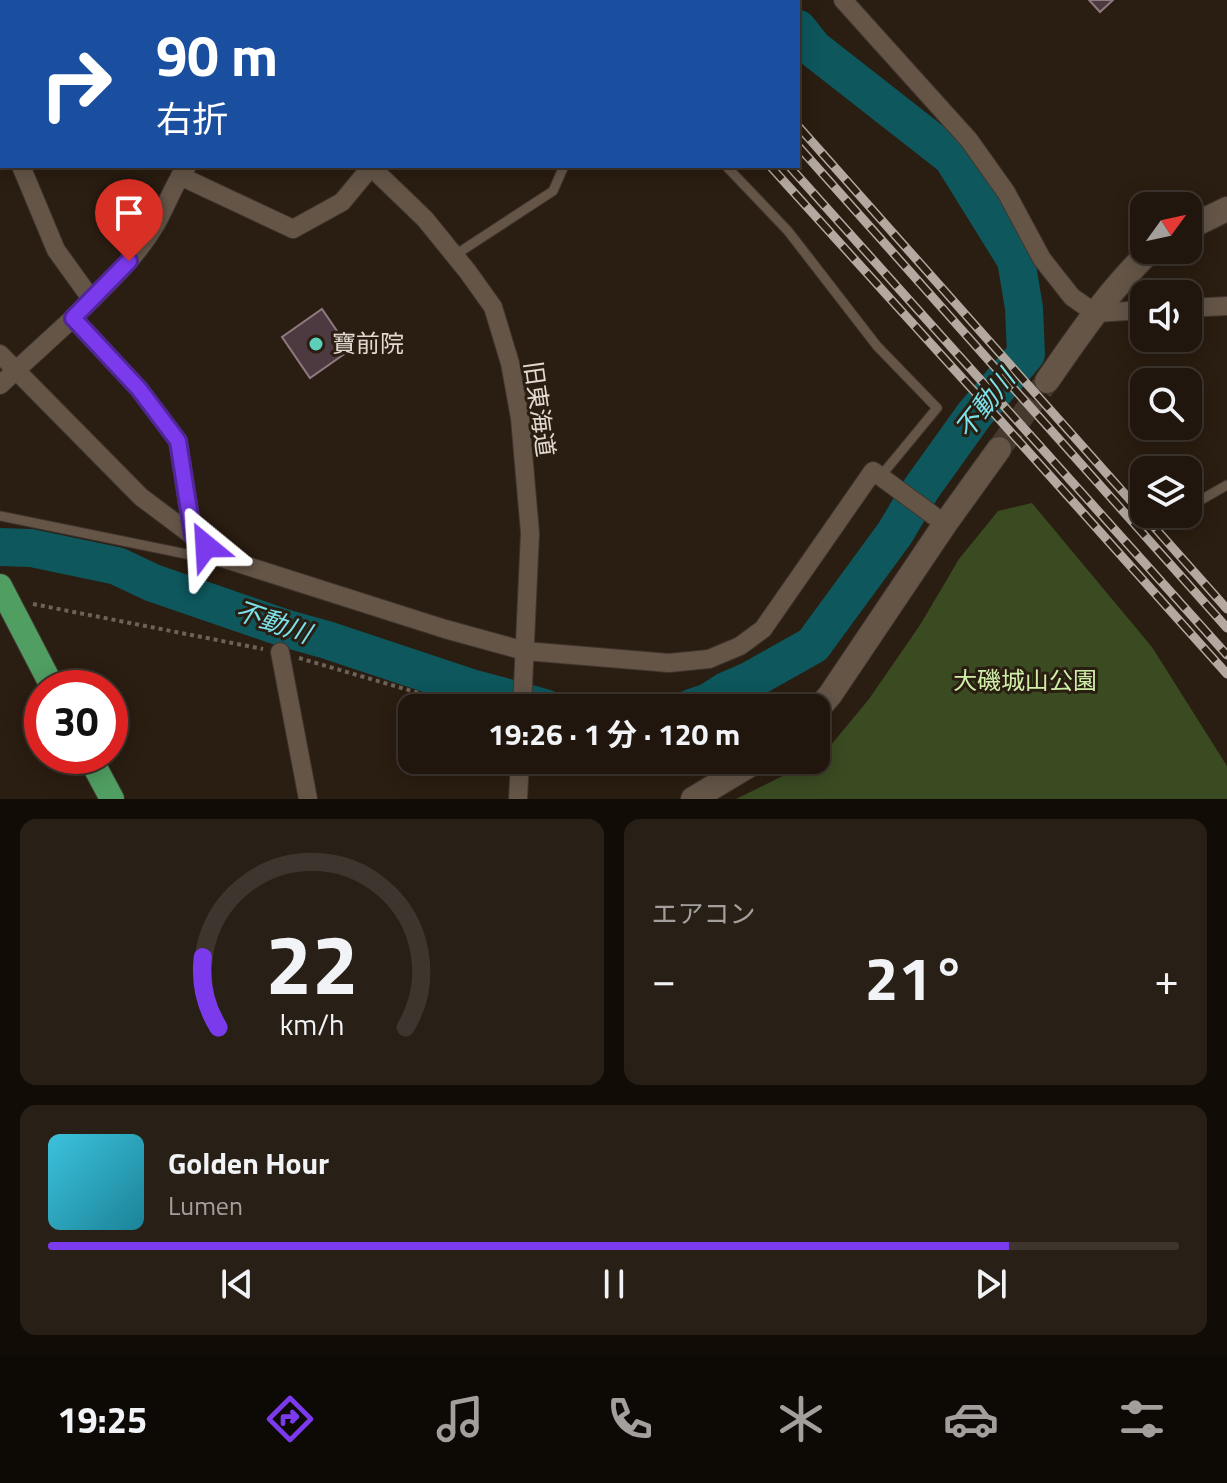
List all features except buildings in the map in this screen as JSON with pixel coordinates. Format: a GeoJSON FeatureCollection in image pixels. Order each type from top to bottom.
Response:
{"type":"FeatureCollection","features":[{"type":"Feature","properties":{"kind":"highway"},"geometry":{"type":"LineString","coordinates":[[3,592],[44,670]]}},
{"type":"Feature","properties":{"kind":"highway"},"geometry":{"type":"LineString","coordinates":[[99,774],[112,799]]}},
{"type":"Feature","properties":{"kind":"street"},"geometry":{"type":"LineString","coordinates":[[843,0],[969,140],[1006,192],[1042,259],[1072,297],[1095,313],[1130,311]]}},
{"type":"Feature","properties":{"kind":"street"},"geometry":{"type":"LineString","coordinates":[[22,168],[56,250],[92,300]]}},
{"type":"Feature","properties":{"kind":"street"},"geometry":{"type":"LineString","coordinates":[[0,385],[92,300],[129,261],[156,223],[184,169],[293,229],[342,202],[368,168]]}},
{"type":"Feature","properties":{"kind":"street","name":"旧東海道"},"geometry":{"type":"LineString","coordinates":[[372,168],[425,219],[493,307],[510,363],[520,418],[530,533],[523,694]]}},
{"type":"Feature","properties":{"kind":"street"},"geometry":{"type":"LineString","coordinates":[[1202,221],[1227,209]]}},
{"type":"Feature","properties":{"kind":"street"},"geometry":{"type":"LineString","coordinates":[[1047,381],[1095,313],[1136,264]]}},
{"type":"Feature","properties":{"kind":"street"},"geometry":{"type":"LineString","coordinates":[[1202,307],[1227,306]]}},
{"type":"Feature","properties":{"kind":"street"},"geometry":{"type":"LineString","coordinates":[[73,318],[139,389],[178,441],[193,536]]}},
{"type":"Feature","properties":{"kind":"street"},"geometry":{"type":"LineString","coordinates":[[0,354],[141,497],[219,557],[445,629],[524,660],[669,663],[709,659],[740,646],[763,629],[873,471],[940,521]]}},
{"type":"Feature","properties":{"kind":"street"},"geometry":{"type":"LineString","coordinates":[[830,695],[940,521],[999,449]]}},
{"type":"Feature","properties":{"kind":"street"},"geometry":{"type":"LineString","coordinates":[[280,652],[308,799]]}},
{"type":"Feature","properties":{"kind":"street"},"geometry":{"type":"LineString","coordinates":[[518,799],[519,774]]}},
{"type":"Feature","properties":{"kind":"street"},"geometry":{"type":"LineString","coordinates":[[693,799],[735,774]]}},
{"type":"Feature","properties":{"kind":"lane"},"geometry":{"type":"LineString","coordinates":[[455,255],[553,191],[563,168]]}},
{"type":"Feature","properties":{"kind":"lane"},"geometry":{"type":"LineString","coordinates":[[728,168],[788,231],[877,346],[937,408],[880,477]]}},
{"type":"Feature","properties":{"kind":"lane"},"geometry":{"type":"LineString","coordinates":[[1202,499],[1227,485]]}},
{"type":"Feature","properties":{"kind":"lane"},"geometry":{"type":"LineString","coordinates":[[0,516],[196,556],[219,557]]}},
{"type":"Feature","properties":{"kind":"path"},"geometry":{"type":"LineString","coordinates":[[3,592],[280,652],[422,694]]}},
{"type":"Feature","properties":{"kind":"green space","name":"大磯城山公園"},"geometry":{"type":"Polygon","coordinates":[[[1032,503],[1152,647],[1227,766],[1227,799],[736,799],[787,774],[830,774],[830,746],[869,699],[920,625],[959,559],[998,511],[1032,503]]]}},
{"type":"Feature","properties":{"kind":"waterway","name":"不動川"},"geometry":{"type":"LineString","coordinates":[[721,694],[813,645],[895,533],[921,489],[974,415],[1026,354],[1024,308],[1016,260],[952,157],[814,49],[800,32]]}},
{"type":"Feature","properties":{"kind":"waterway","name":"不動川"},"geometry":{"type":"LineString","coordinates":[[0,547],[31,548],[117,566],[153,583],[284,628],[493,694]]}},
{"type":"Feature","properties":{"kind":"tunnel"},"geometry":{"type":"LineString","coordinates":[[999,449],[1047,381]]}},
{"type":"Feature","properties":{"kind":"railway"},"geometry":{"type":"LineString","coordinates":[[800,128],[1227,609]]}},
{"type":"Feature","properties":{"kind":"railway"},"geometry":{"type":"LineString","coordinates":[[800,148],[1227,628]]}},
{"type":"Feature","properties":{"kind":"railway"},"geometry":{"type":"LineString","coordinates":[[772,168],[1227,674]]}},
{"type":"Feature","properties":{"kind":"railway"},"geometry":{"type":"LineString","coordinates":[[791,168],[1227,655]]}},
{"type":"Feature","properties":{"kind":"place","name":"寶前院"},"geometry":{"type":"Point","coordinates":[316,344]}},
{"type":"Feature","properties":{"kind":"route"},"geometry":{"type":"LineString","coordinates":[[129,261],[73,318],[139,389],[178,441],[193,536],[206,546]]}}]}
